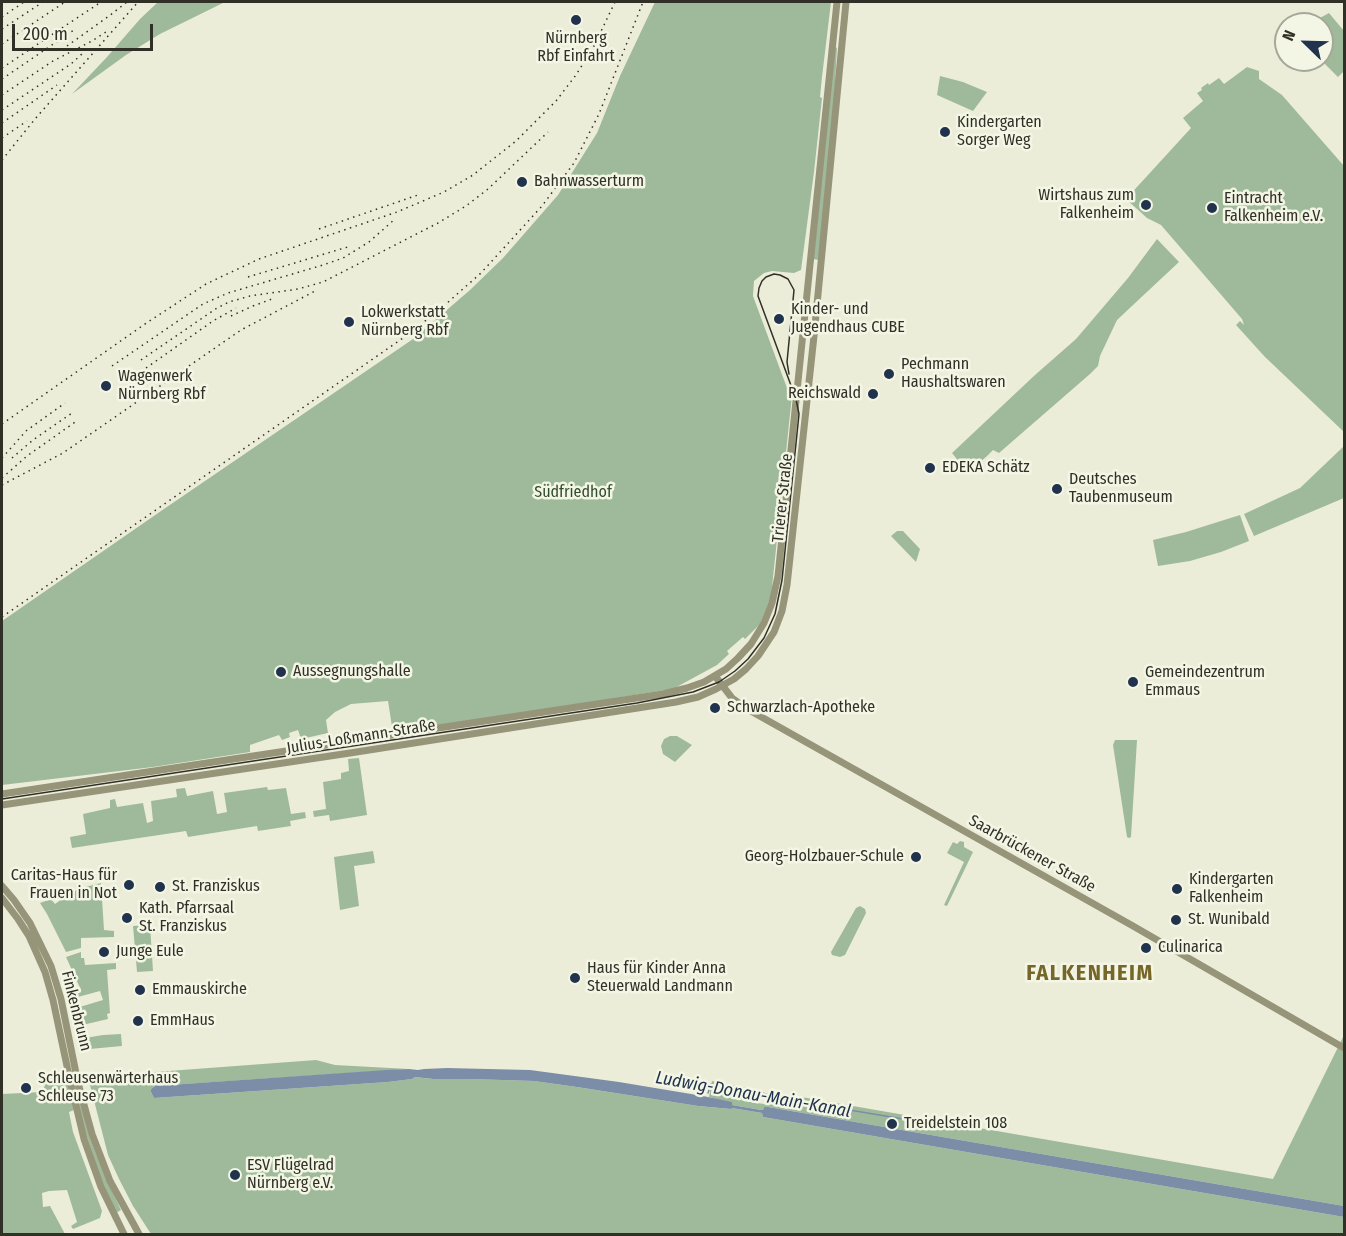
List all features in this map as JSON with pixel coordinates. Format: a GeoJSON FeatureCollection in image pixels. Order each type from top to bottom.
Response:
{"type":"FeatureCollection","features":[{"type":"Feature","properties":{"kind":"main road","name":"Trierer Straße"},"geometry":{"type":"LineString","coordinates":[[715,676],[751,644],[764,623],[775,592],[837,2]]}},
{"type":"Feature","properties":{"kind":"main road","name":"Trierer Straße"},"geometry":{"type":"LineString","coordinates":[[722,687],[759,656],[774,632],[784,604],[790,564],[846,2]]}},
{"type":"Feature","properties":{"kind":"main road"},"geometry":{"type":"LineString","coordinates":[[833,46],[837,44],[842,48]]}},
{"type":"Feature","properties":{"kind":"main road"},"geometry":{"type":"LineString","coordinates":[[808,283],[818,289]]}},
{"type":"Feature","properties":{"kind":"main road","name":"Saarbrückener Straße"},"geometry":{"type":"LineString","coordinates":[[715,676],[732,698],[756,714],[1133,926],[1344,1048]]}},
{"type":"Feature","properties":{"kind":"main road","name":"Julius-Loßmann-Straße"},"geometry":{"type":"LineString","coordinates":[[2,794],[663,694],[692,687],[715,676]]}},
{"type":"Feature","properties":{"kind":"main road","name":"Julius-Loßmann-Straße"},"geometry":{"type":"LineString","coordinates":[[2,804],[664,704],[691,699],[722,687]]}},
{"type":"Feature","properties":{"kind":"main road","name":"Finkenbrunn"},"geometry":{"type":"LineString","coordinates":[[2,886],[30,923],[53,971],[92,1134],[107,1174],[139,1234]]}},
{"type":"Feature","properties":{"kind":"main road","name":"Finkenbrunn"},"geometry":{"type":"LineString","coordinates":[[2,898],[24,929],[45,972],[56,1009],[81,1128],[93,1165],[124,1234]]}},
{"type":"Feature","properties":{"kind":"main road"},"geometry":{"type":"LineString","coordinates":[[115,1217],[121,1216],[129,1219]]}},
{"type":"Feature","properties":{"kind":"green space"},"geometry":{"type":"Polygon","coordinates":[[[158,2],[225,2],[160,34],[126,55],[72,94],[140,19],[158,2]]]}},
{"type":"Feature","properties":{"kind":"green space","name":"Südfriedhof"},"geometry":{"type":"Polygon","coordinates":[[[655,2],[831,2],[814,172],[801,270],[794,273],[772,271],[764,273],[754,281],[753,296],[787,388],[792,395],[771,597],[760,624],[745,639],[743,637],[727,651],[729,654],[717,665],[673,689],[393,733],[388,701],[351,704],[335,712],[326,720],[328,733],[301,739],[298,730],[289,733],[290,737],[282,740],[279,735],[250,745],[250,752],[153,767],[2,785],[2,621],[413,339],[470,290],[503,258],[558,195],[597,133],[620,76],[655,2]]]}},
{"type":"Feature","properties":{"kind":"green space"},"geometry":{"type":"Polygon","coordinates":[[[1334,19],[1344,31],[1344,71],[1338,77],[1333,72],[1334,19]]]}},
{"type":"Feature","properties":{"kind":"green space"},"geometry":{"type":"Polygon","coordinates":[[[835,47],[837,48],[834,103],[819,260],[813,259],[835,47]]]}},
{"type":"Feature","properties":{"kind":"green space"},"geometry":{"type":"Polygon","coordinates":[[[1247,67],[1259,71],[1259,79],[1282,95],[1344,166],[1344,432],[1265,357],[1236,325],[1240,321],[1244,325],[1242,319],[1161,225],[1147,218],[1126,199],[1191,128],[1183,118],[1203,101],[1197,93],[1202,90],[1201,88],[1219,78],[1224,84],[1247,67]]]}},
{"type":"Feature","properties":{"kind":"green space"},"geometry":{"type":"Polygon","coordinates":[[[940,76],[987,92],[973,111],[937,95],[940,76]]]}},
{"type":"Feature","properties":{"kind":"green space"},"geometry":{"type":"Polygon","coordinates":[[[1157,239],[1179,262],[1117,320],[1100,356],[1098,366],[999,453],[993,450],[968,473],[952,453],[1076,339],[1128,278],[1157,239]]]}},
{"type":"Feature","properties":{"kind":"green space"},"geometry":{"type":"Polygon","coordinates":[[[1344,446],[1344,498],[1254,536],[1244,514],[1300,488],[1344,446]]]}},
{"type":"Feature","properties":{"kind":"green space"},"geometry":{"type":"Polygon","coordinates":[[[1240,515],[1249,541],[1190,561],[1158,566],[1153,540],[1240,515]]]}},
{"type":"Feature","properties":{"kind":"green space"},"geometry":{"type":"Polygon","coordinates":[[[897,531],[903,531],[920,549],[916,562],[891,536],[897,531]]]}},
{"type":"Feature","properties":{"kind":"green space"},"geometry":{"type":"Polygon","coordinates":[[[677,736],[692,745],[675,762],[663,754],[661,746],[664,739],[677,736]]]}},
{"type":"Feature","properties":{"kind":"green space"},"geometry":{"type":"Polygon","coordinates":[[[1115,740],[1137,740],[1131,837],[1129,838],[1127,837],[1113,745],[1115,740]]]}},
{"type":"Feature","properties":{"kind":"green space"},"geometry":{"type":"Polygon","coordinates":[[[359,758],[367,815],[330,821],[329,815],[314,817],[313,811],[326,809],[323,782],[341,779],[341,773],[349,771],[348,759],[359,758]]]}},
{"type":"Feature","properties":{"kind":"green space"},"geometry":{"type":"Polygon","coordinates":[[[267,787],[268,790],[286,788],[291,814],[305,812],[306,818],[290,821],[291,826],[258,831],[257,826],[188,837],[186,831],[72,848],[70,837],[86,834],[83,814],[110,808],[110,800],[115,799],[117,807],[143,803],[147,823],[153,821],[151,801],[177,797],[176,789],[185,788],[187,796],[213,791],[217,814],[227,812],[224,793],[267,787]]]}},
{"type":"Feature","properties":{"kind":"green space"},"geometry":{"type":"Polygon","coordinates":[[[960,841],[964,842],[964,847],[973,852],[947,906],[944,905],[964,862],[947,853],[953,842],[957,844],[960,841]]]}},
{"type":"Feature","properties":{"kind":"green space"},"geometry":{"type":"Polygon","coordinates":[[[373,851],[375,863],[354,866],[359,906],[340,910],[334,857],[373,851]]]}},
{"type":"Feature","properties":{"kind":"green space"},"geometry":{"type":"Polygon","coordinates":[[[101,883],[104,930],[114,931],[114,937],[81,938],[81,948],[66,952],[40,903],[51,899],[55,904],[81,888],[101,883]]]}},
{"type":"Feature","properties":{"kind":"green space"},"geometry":{"type":"Polygon","coordinates":[[[860,906],[865,909],[866,913],[845,955],[840,957],[832,955],[831,952],[856,908],[860,906]]]}},
{"type":"Feature","properties":{"kind":"green space"},"geometry":{"type":"Polygon","coordinates":[[[150,925],[153,971],[137,972],[133,926],[150,925]]]}},
{"type":"Feature","properties":{"kind":"green space"},"geometry":{"type":"Polygon","coordinates":[[[81,952],[85,965],[116,963],[116,969],[107,970],[110,1013],[107,1014],[108,1019],[78,1026],[73,1009],[103,1000],[100,991],[74,998],[72,994],[81,990],[66,957],[81,952]]]}},
{"type":"Feature","properties":{"kind":"green space"},"geometry":{"type":"Polygon","coordinates":[[[121,1034],[122,1046],[79,1050],[76,1037],[85,1038],[121,1034]]]}},
{"type":"Feature","properties":{"kind":"green space"},"geometry":{"type":"Polygon","coordinates":[[[1344,1035],[1344,1206],[768,1107],[761,1110],[732,1105],[709,1097],[712,1081],[746,1088],[744,1101],[764,1104],[770,1093],[807,1098],[1273,1179],[1344,1035]]]}},
{"type":"Feature","properties":{"kind":"green space"},"geometry":{"type":"Polygon","coordinates":[[[316,1060],[335,1065],[409,1069],[155,1086],[151,1092],[154,1098],[388,1082],[415,1077],[534,1081],[698,1106],[762,1113],[763,1117],[1344,1217],[1344,1234],[151,1234],[133,1206],[108,1155],[88,1077],[316,1060]]]}},
{"type":"Feature","properties":{"kind":"green space"},"geometry":{"type":"Polygon","coordinates":[[[66,1077],[74,1110],[69,1112],[73,1132],[102,1211],[100,1218],[73,1229],[71,1226],[77,1222],[67,1190],[49,1191],[42,1193],[43,1207],[50,1206],[65,1234],[2,1234],[2,1094],[42,1092],[48,1078],[66,1077]]]}},
{"type":"Feature","properties":{"kind":"green space"},"geometry":{"type":"Polygon","coordinates":[[[76,1085],[90,1138],[121,1210],[116,1213],[102,1182],[84,1128],[74,1086],[76,1085]]]}},
{"type":"Feature","properties":{"kind":"water"},"geometry":{"type":"Polygon","coordinates":[[[447,1068],[530,1070],[619,1082],[703,1096],[732,1102],[732,1105],[761,1110],[768,1107],[1344,1206],[1344,1217],[763,1117],[762,1113],[698,1106],[534,1081],[415,1077],[388,1082],[154,1098],[151,1092],[155,1086],[447,1068]]]}},
{"type":"Feature","properties":{"kind":"waterway","name":"Ludwig-Donau-Main-Kanal"},"geometry":{"type":"LineString","coordinates":[[708,1093],[711,1084],[767,1094]]}},
{"type":"Feature","properties":{"kind":"waterway","name":"Ludwig-Donau-Main-Kanal"},"geometry":{"type":"LineString","coordinates":[[778,1098],[927,1123]]}},
{"type":"Feature","properties":{"kind":"tram line"},"geometry":{"type":"LineString","coordinates":[[2,799],[637,703],[693,692],[719,682],[748,659],[764,638],[775,614],[782,580],[799,414],[796,399],[758,296],[762,281],[774,274],[788,279],[794,290],[787,362],[789,374]]}},
{"type":"Feature","properties":{"kind":"railway"},"geometry":{"type":"LineString","coordinates":[[2,17],[24,2]]}},
{"type":"Feature","properties":{"kind":"railway"},"geometry":{"type":"LineString","coordinates":[[2,29],[43,2]]}},
{"type":"Feature","properties":{"kind":"railway"},"geometry":{"type":"LineString","coordinates":[[2,44],[65,2]]}},
{"type":"Feature","properties":{"kind":"railway"},"geometry":{"type":"LineString","coordinates":[[2,68],[101,2]]}},
{"type":"Feature","properties":{"kind":"railway"},"geometry":{"type":"LineString","coordinates":[[67,46],[127,2]]}},
{"type":"Feature","properties":{"kind":"railway"},"geometry":{"type":"LineString","coordinates":[[2,160],[138,2]]}},
{"type":"Feature","properties":{"kind":"railway"},"geometry":{"type":"LineString","coordinates":[[2,424],[206,284],[259,259],[397,212],[444,192],[473,175],[516,141],[556,101],[594,46],[615,2]]}},
{"type":"Feature","properties":{"kind":"railway"},"geometry":{"type":"LineString","coordinates":[[2,617],[403,338],[481,273],[542,206],[574,163],[599,114],[643,2]]}},
{"type":"Feature","properties":{"kind":"railway"},"geometry":{"type":"LineString","coordinates":[[2,79],[74,30]]}},
{"type":"Feature","properties":{"kind":"railway"},"geometry":{"type":"LineString","coordinates":[[2,95],[53,61],[106,32]]}},
{"type":"Feature","properties":{"kind":"railway"},"geometry":{"type":"LineString","coordinates":[[2,110],[71,64],[83,53]]}},
{"type":"Feature","properties":{"kind":"railway"},"geometry":{"type":"LineString","coordinates":[[2,123],[57,85]]}},
{"type":"Feature","properties":{"kind":"railway"},"geometry":{"type":"LineString","coordinates":[[2,138],[27,121]]}},
{"type":"Feature","properties":{"kind":"railway"},"geometry":{"type":"LineString","coordinates":[[141,360],[229,302],[323,282],[438,223],[488,189],[548,132]]}},
{"type":"Feature","properties":{"kind":"railway"},"geometry":{"type":"LineString","coordinates":[[319,229],[418,195]]}},
{"type":"Feature","properties":{"kind":"railway"},"geometry":{"type":"LineString","coordinates":[[112,366],[203,304],[228,293],[343,258],[369,242],[395,219]]}},
{"type":"Feature","properties":{"kind":"railway"},"geometry":{"type":"LineString","coordinates":[[248,277],[351,246]]}},
{"type":"Feature","properties":{"kind":"railway"},"geometry":{"type":"LineString","coordinates":[[2,485],[63,453],[241,330],[317,290]]}},
{"type":"Feature","properties":{"kind":"railway"},"geometry":{"type":"LineString","coordinates":[[231,316],[272,299]]}},
{"type":"Feature","properties":{"kind":"railway"},"geometry":{"type":"LineString","coordinates":[[146,368],[213,321],[236,308]]}},
{"type":"Feature","properties":{"kind":"railway"},"geometry":{"type":"LineString","coordinates":[[2,458],[26,431],[65,403]]}},
{"type":"Feature","properties":{"kind":"railway"},"geometry":{"type":"LineString","coordinates":[[12,458],[33,440],[72,413]]}},
{"type":"Feature","properties":{"kind":"railway"},"geometry":{"type":"LineString","coordinates":[[2,478],[27,456],[78,420]]}},
{"type":"Feature","properties":{"kind":"place","name":"Nürnberg Rbf Einfahrt"},"geometry":{"type":"Point","coordinates":[576,20]}},
{"type":"Feature","properties":{"kind":"place","name":"Kindergarten Sorger Weg"},"geometry":{"type":"Point","coordinates":[945,132]}},
{"type":"Feature","properties":{"kind":"place","name":"Bahnwasserturm"},"geometry":{"type":"Point","coordinates":[522,182]}},
{"type":"Feature","properties":{"kind":"place","name":"Wirtshaus zum Falkenheim"},"geometry":{"type":"Point","coordinates":[1146,205]}},
{"type":"Feature","properties":{"kind":"place","name":"Eintracht Falkenheim e.V."},"geometry":{"type":"Point","coordinates":[1212,208]}},
{"type":"Feature","properties":{"kind":"place","name":"Kinder- und Jugendhaus CUBE"},"geometry":{"type":"Point","coordinates":[779,319]}},
{"type":"Feature","properties":{"kind":"place","name":"Lokwerkstatt Nürnberg Rbf"},"geometry":{"type":"Point","coordinates":[349,322]}},
{"type":"Feature","properties":{"kind":"place","name":"Pechmann Haushaltswaren"},"geometry":{"type":"Point","coordinates":[889,374]}},
{"type":"Feature","properties":{"kind":"place","name":"Wagenwerk Nürnberg Rbf"},"geometry":{"type":"Point","coordinates":[106,386]}},
{"type":"Feature","properties":{"kind":"place","name":"Reichswald"},"geometry":{"type":"Point","coordinates":[873,394]}},
{"type":"Feature","properties":{"kind":"place","name":"EDEKA Schätz"},"geometry":{"type":"Point","coordinates":[930,468]}},
{"type":"Feature","properties":{"kind":"place","name":"Deutsches Taubenmuseum"},"geometry":{"type":"Point","coordinates":[1057,489]}},
{"type":"Feature","properties":{"kind":"place","name":"Aussegnungshalle"},"geometry":{"type":"Point","coordinates":[281,672]}},
{"type":"Feature","properties":{"kind":"place","name":"Gemeindezentrum Emmaus"},"geometry":{"type":"Point","coordinates":[1133,682]}},
{"type":"Feature","properties":{"kind":"place","name":"Schwarzlach-Apotheke"},"geometry":{"type":"Point","coordinates":[715,708]}},
{"type":"Feature","properties":{"kind":"place","name":"Georg-Holzbauer-Schule"},"geometry":{"type":"Point","coordinates":[916,857]}},
{"type":"Feature","properties":{"kind":"place","name":"Caritas-Haus für Frauen in Not"},"geometry":{"type":"Point","coordinates":[129,885]}},
{"type":"Feature","properties":{"kind":"place","name":"St. Franziskus"},"geometry":{"type":"Point","coordinates":[160,887]}},
{"type":"Feature","properties":{"kind":"place","name":"Kindergarten Falkenheim"},"geometry":{"type":"Point","coordinates":[1177,889]}},
{"type":"Feature","properties":{"kind":"place","name":"Kath. Pfarrsaal St. Franziskus"},"geometry":{"type":"Point","coordinates":[127,918]}},
{"type":"Feature","properties":{"kind":"place","name":"St. Wunibald"},"geometry":{"type":"Point","coordinates":[1176,920]}},
{"type":"Feature","properties":{"kind":"place","name":"Culinarica"},"geometry":{"type":"Point","coordinates":[1146,948]}},
{"type":"Feature","properties":{"kind":"place","name":"Junge Eule"},"geometry":{"type":"Point","coordinates":[104,952]}},
{"type":"Feature","properties":{"kind":"place","name":"Haus für Kinder Anna Steuerwald Landmann"},"geometry":{"type":"Point","coordinates":[575,978]}},
{"type":"Feature","properties":{"kind":"place","name":"Emmauskirche"},"geometry":{"type":"Point","coordinates":[140,990]}},
{"type":"Feature","properties":{"kind":"place","name":"EmmHaus"},"geometry":{"type":"Point","coordinates":[138,1021]}},
{"type":"Feature","properties":{"kind":"place","name":"Schleusenwärterhaus Schleuse 73"},"geometry":{"type":"Point","coordinates":[26,1088]}},
{"type":"Feature","properties":{"kind":"place","name":"Treidelstein 108"},"geometry":{"type":"Point","coordinates":[892,1124]}},
{"type":"Feature","properties":{"kind":"place","name":"ESV Flügelrad Nürnberg e.V."},"geometry":{"type":"Point","coordinates":[235,1175]}},
{"type":"Feature","properties":{"kind":"district","name":"FALKENHEIM"},"geometry":{"type":"Point","coordinates":[1090,974]}}]}
